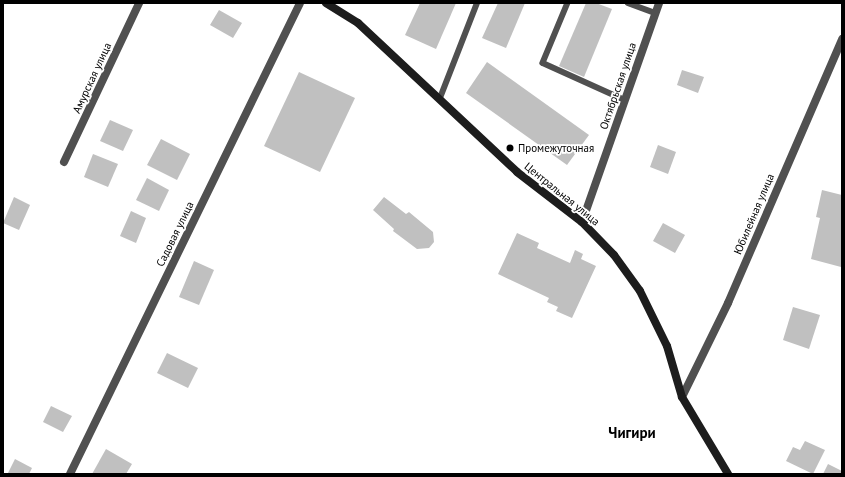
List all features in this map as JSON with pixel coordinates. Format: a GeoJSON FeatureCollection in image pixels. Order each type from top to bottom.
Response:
{"type":"FeatureCollection","features":[{"type":"Feature","properties":{"kind":"street","name":"Амурская улица"},"geometry":{"type":"LineString","coordinates":[[64,162],[139,3]]}},
{"type":"Feature","properties":{"kind":"street","name":"Садовая улица"},"geometry":{"type":"LineString","coordinates":[[70,474],[300,3]]}},
{"type":"Feature","properties":{"kind":"street","name":"Центральная улица"},"geometry":{"type":"LineString","coordinates":[[326,3],[358,23],[440,98],[517,172],[582,222],[614,254],[640,290],[667,346],[682,397],[728,474]]}},
{"type":"Feature","properties":{"kind":"street","name":"Октябрьская улица"},"geometry":{"type":"LineString","coordinates":[[582,222],[658,3]]}},
{"type":"Feature","properties":{"kind":"street","name":"Юбилейная улица"},"geometry":{"type":"LineString","coordinates":[[682,397],[728,303],[842,39]]}},
{"type":"Feature","properties":{"kind":"lane"},"geometry":{"type":"LineString","coordinates":[[440,98],[477,3]]}},
{"type":"Feature","properties":{"kind":"lane"},"geometry":{"type":"LineString","coordinates":[[568,3],[543,64],[625,100]]}},
{"type":"Feature","properties":{"kind":"lane"},"geometry":{"type":"LineString","coordinates":[[628,3],[655,13]]}},
{"type":"Feature","properties":{"kind":"building"},"geometry":{"type":"Polygon","coordinates":[[[420,3],[456,3],[436,49],[405,35],[420,3]]]}},
{"type":"Feature","properties":{"kind":"building"},"geometry":{"type":"Polygon","coordinates":[[[498,3],[525,3],[506,48],[482,38],[498,3]]]}},
{"type":"Feature","properties":{"kind":"building"},"geometry":{"type":"Polygon","coordinates":[[[586,3],[596,3],[612,9],[584,77],[559,66],[586,3]]]}},
{"type":"Feature","properties":{"kind":"building"},"geometry":{"type":"Polygon","coordinates":[[[219,10],[242,23],[233,38],[210,25],[219,10]]]}},
{"type":"Feature","properties":{"kind":"building"},"geometry":{"type":"Polygon","coordinates":[[[487,62],[589,135],[567,165],[466,93],[487,62]]]}},
{"type":"Feature","properties":{"kind":"building"},"geometry":{"type":"Polygon","coordinates":[[[682,70],[704,77],[698,93],[677,85],[682,70]]]}},
{"type":"Feature","properties":{"kind":"building"},"geometry":{"type":"Polygon","coordinates":[[[299,72],[355,98],[320,172],[264,146],[299,72]]]}},
{"type":"Feature","properties":{"kind":"building"},"geometry":{"type":"Polygon","coordinates":[[[110,120],[133,130],[123,151],[100,141],[110,120]]]}},
{"type":"Feature","properties":{"kind":"building"},"geometry":{"type":"Polygon","coordinates":[[[161,139],[190,154],[177,180],[147,165],[161,139]]]}},
{"type":"Feature","properties":{"kind":"building"},"geometry":{"type":"Polygon","coordinates":[[[658,145],[676,152],[668,174],[650,167],[658,145]]]}},
{"type":"Feature","properties":{"kind":"building"},"geometry":{"type":"Polygon","coordinates":[[[93,154],[118,164],[108,187],[84,177],[93,154]]]}},
{"type":"Feature","properties":{"kind":"building"},"geometry":{"type":"Polygon","coordinates":[[[147,178],[169,190],[159,211],[136,200],[147,178]]]}},
{"type":"Feature","properties":{"kind":"building"},"geometry":{"type":"Polygon","coordinates":[[[822,190],[842,195],[841,267],[811,259],[820,218],[816,217],[822,190]]]}},
{"type":"Feature","properties":{"kind":"building"},"geometry":{"type":"Polygon","coordinates":[[[14,197],[30,205],[19,230],[3,223],[14,197]]]}},
{"type":"Feature","properties":{"kind":"building"},"geometry":{"type":"Polygon","coordinates":[[[384,197],[406,214],[409,212],[433,232],[434,242],[429,248],[417,249],[393,231],[394,229],[373,210],[384,197]]]}},
{"type":"Feature","properties":{"kind":"building"},"geometry":{"type":"Polygon","coordinates":[[[131,211],[146,218],[136,243],[120,236],[131,211]]]}},
{"type":"Feature","properties":{"kind":"building"},"geometry":{"type":"Polygon","coordinates":[[[663,223],[685,235],[675,253],[653,241],[663,223]]]}},
{"type":"Feature","properties":{"kind":"building"},"geometry":{"type":"Polygon","coordinates":[[[517,233],[539,243],[537,248],[570,263],[575,250],[583,254],[581,259],[596,266],[572,318],[556,311],[558,307],[547,302],[549,298],[498,274],[517,233]]]}},
{"type":"Feature","properties":{"kind":"building"},"geometry":{"type":"Polygon","coordinates":[[[194,261],[214,270],[199,305],[179,297],[194,261]]]}},
{"type":"Feature","properties":{"kind":"building"},"geometry":{"type":"Polygon","coordinates":[[[793,307],[820,315],[809,349],[783,340],[793,307]]]}},
{"type":"Feature","properties":{"kind":"building"},"geometry":{"type":"Polygon","coordinates":[[[167,353],[198,368],[188,388],[157,373],[167,353]]]}},
{"type":"Feature","properties":{"kind":"building"},"geometry":{"type":"Polygon","coordinates":[[[51,406],[72,416],[63,432],[43,422],[51,406]]]}},
{"type":"Feature","properties":{"kind":"building"},"geometry":{"type":"Polygon","coordinates":[[[805,441],[825,450],[813,474],[786,461],[793,447],[800,450],[805,441]]]}},
{"type":"Feature","properties":{"kind":"building"},"geometry":{"type":"Polygon","coordinates":[[[106,449],[132,464],[126,474],[92,474],[106,449]]]}},
{"type":"Feature","properties":{"kind":"building"},"geometry":{"type":"Polygon","coordinates":[[[15,459],[32,468],[29,474],[8,473],[15,459]]]}},
{"type":"Feature","properties":{"kind":"building"},"geometry":{"type":"Polygon","coordinates":[[[828,464],[842,471],[842,474],[823,474],[828,464]]]}},
{"type":"Feature","properties":{"kind":"place","name":"Промежуточная"},"geometry":{"type":"Point","coordinates":[510,148]}},
{"type":"Feature","properties":{"kind":"district","name":"Чигири"},"geometry":{"type":"Point","coordinates":[632,433]}}]}
